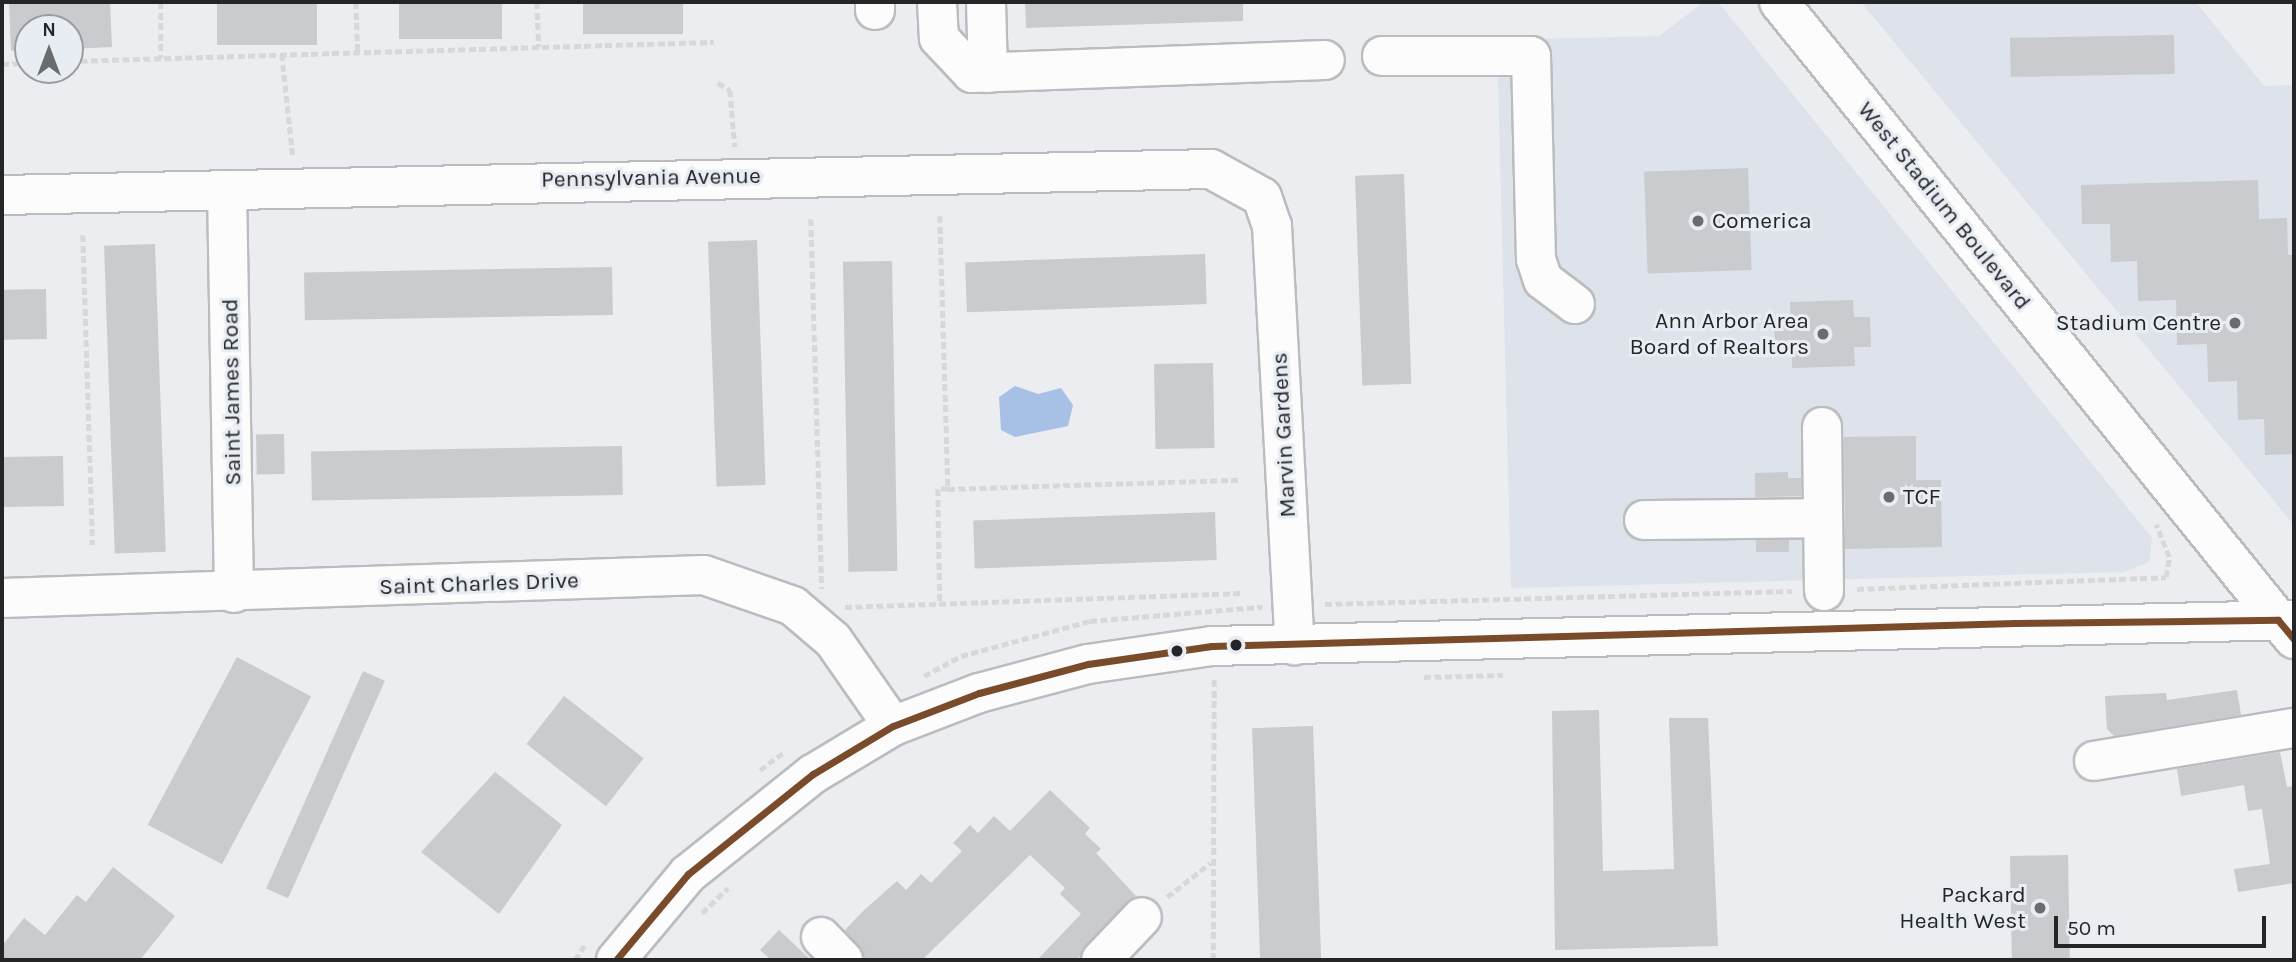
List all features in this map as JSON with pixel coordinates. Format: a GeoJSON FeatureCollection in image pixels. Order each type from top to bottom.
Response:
{"type":"FeatureCollection","features":[{"type":"Feature","properties":{"kind":"street"},"geometry":{"type":"LineString","coordinates":[[937,2],[939,38],[972,73],[1325,60]]}},
{"type":"Feature","properties":{"kind":"street"},"geometry":{"type":"LineString","coordinates":[[986,2],[988,73]]}},
{"type":"Feature","properties":{"kind":"street","name":"West Stadium Boulevard"},"geometry":{"type":"LineString","coordinates":[[1779,2],[2289,626]]}},
{"type":"Feature","properties":{"kind":"street"},"geometry":{"type":"LineString","coordinates":[[1382,56],[1531,56],[1536,259],[1543,280],[1575,304]]}},
{"type":"Feature","properties":{"kind":"street","name":"Pennsylvania Avenue"},"geometry":{"type":"LineString","coordinates":[[2,195],[1182,165],[1240,180],[1262,197],[1272,226]]}},
{"type":"Feature","properties":{"kind":"street","name":"Saint James Road"},"geometry":{"type":"LineString","coordinates":[[227,190],[243,454],[234,593]]}},
{"type":"Feature","properties":{"kind":"street","name":"Marvin Gardens"},"geometry":{"type":"LineString","coordinates":[[1272,226],[1295,645]]}},
{"type":"Feature","properties":{"kind":"street"},"geometry":{"type":"LineString","coordinates":[[1822,427],[1824,591]]}},
{"type":"Feature","properties":{"kind":"street"},"geometry":{"type":"LineString","coordinates":[[1644,520],[1823,518]]}},
{"type":"Feature","properties":{"kind":"street","name":"Saint Charles Drive"},"geometry":{"type":"LineString","coordinates":[[2,598],[234,593],[704,575],[772,595],[818,615],[893,726]]}},
{"type":"Feature","properties":{"kind":"street"},"geometry":{"type":"LineString","coordinates":[[616,960],[688,874],[739,829],[893,726],[979,693],[1088,664],[1212,646],[2289,626]]}},
{"type":"Feature","properties":{"kind":"street"},"geometry":{"type":"LineString","coordinates":[[2094,761],[2294,728]]}},
{"type":"Feature","properties":{"kind":"street"},"geometry":{"type":"LineString","coordinates":[[1101,960],[1142,917]]}},
{"type":"Feature","properties":{"kind":"path"},"geometry":{"type":"LineString","coordinates":[[161,2],[162,58]]}},
{"type":"Feature","properties":{"kind":"path"},"geometry":{"type":"LineString","coordinates":[[356,2],[358,53]]}},
{"type":"Feature","properties":{"kind":"path"},"geometry":{"type":"LineString","coordinates":[[537,2],[539,47]]}},
{"type":"Feature","properties":{"kind":"path"},"geometry":{"type":"LineString","coordinates":[[84,61],[714,42]]}},
{"type":"Feature","properties":{"kind":"path"},"geometry":{"type":"LineString","coordinates":[[282,54],[292,147]]}},
{"type":"Feature","properties":{"kind":"path"},"geometry":{"type":"LineString","coordinates":[[718,83],[730,90],[734,136]]}},
{"type":"Feature","properties":{"kind":"path"},"geometry":{"type":"LineString","coordinates":[[940,216],[948,489]]}},
{"type":"Feature","properties":{"kind":"path"},"geometry":{"type":"LineString","coordinates":[[811,219],[818,615],[940,604],[1243,593]]}},
{"type":"Feature","properties":{"kind":"path"},"geometry":{"type":"LineString","coordinates":[[83,235],[93,545]]}},
{"type":"Feature","properties":{"kind":"path"},"geometry":{"type":"LineString","coordinates":[[940,604],[938,489],[1241,480]]}},
{"type":"Feature","properties":{"kind":"path"},"geometry":{"type":"LineString","coordinates":[[1210,595],[1211,609]]}},
{"type":"Feature","properties":{"kind":"path"},"geometry":{"type":"LineString","coordinates":[[1420,677],[1511,675]]}},
{"type":"Feature","properties":{"kind":"path"},"geometry":{"type":"LineString","coordinates":[[1204,683],[1227,681]]}},
{"type":"Feature","properties":{"kind":"path"},"geometry":{"type":"LineString","coordinates":[[1213,960],[1211,863],[1214,682]]}},
{"type":"Feature","properties":{"kind":"path"},"geometry":{"type":"LineString","coordinates":[[1142,917],[1211,863]]}},
{"type":"Feature","properties":{"kind":"path"},"geometry":{"type":"LineString","coordinates":[[693,921],[738,878]]}},
{"type":"Feature","properties":{"kind":"shaded area"},"geometry":{"type":"Polygon","coordinates":[[[1704,2],[1718,2],[2152,538],[2149,562],[2124,572],[1511,588],[1497,40],[1659,36],[1704,2]]]}},
{"type":"Feature","properties":{"kind":"shaded area"},"geometry":{"type":"Polygon","coordinates":[[[1861,2],[2196,2],[2264,86],[2294,85],[2294,525],[1861,2]]]}},
{"type":"Feature","properties":{"kind":"water"},"geometry":{"type":"Polygon","coordinates":[[[1015,386],[1038,394],[1061,388],[1073,405],[1068,426],[1015,437],[1001,430],[999,397],[1015,386]]]}},
{"type":"Feature","properties":{"kind":"building"},"geometry":{"type":"Polygon","coordinates":[[[9,2],[110,2],[112,47],[84,48],[84,14],[14,14],[14,51],[11,51],[9,2]]]}},
{"type":"Feature","properties":{"kind":"building"},"geometry":{"type":"Polygon","coordinates":[[[217,2],[317,2],[317,45],[217,45],[217,2]]]}},
{"type":"Feature","properties":{"kind":"building"},"geometry":{"type":"Polygon","coordinates":[[[399,2],[502,2],[502,39],[399,39],[399,2]]]}},
{"type":"Feature","properties":{"kind":"building"},"geometry":{"type":"Polygon","coordinates":[[[583,2],[683,2],[683,34],[583,34],[583,2]]]}},
{"type":"Feature","properties":{"kind":"building"},"geometry":{"type":"Polygon","coordinates":[[[1025,2],[1243,2],[1243,21],[1026,28],[1025,2]]]}},
{"type":"Feature","properties":{"kind":"building"},"geometry":{"type":"Polygon","coordinates":[[[2174,35],[2175,74],[2011,77],[2010,38],[2174,35]]]}},
{"type":"Feature","properties":{"kind":"building","name":"Comerica"},"geometry":{"type":"Polygon","coordinates":[[[1748,168],[1752,270],[1648,274],[1644,172],[1748,168]]]}},
{"type":"Feature","properties":{"kind":"building"},"geometry":{"type":"Polygon","coordinates":[[[1404,174],[1411,384],[1362,386],[1355,176],[1404,174]]]}},
{"type":"Feature","properties":{"kind":"building","name":"Stadium Centre"},"geometry":{"type":"Polygon","coordinates":[[[2258,180],[2259,219],[2287,218],[2288,255],[2294,255],[2294,454],[2265,455],[2264,419],[2238,420],[2237,381],[2208,382],[2207,344],[2177,345],[2176,300],[2138,301],[2137,261],[2111,262],[2110,224],[2082,224],[2081,185],[2258,180]]]}},
{"type":"Feature","properties":{"kind":"building"},"geometry":{"type":"Polygon","coordinates":[[[757,240],[766,485],[717,487],[708,242],[757,240]]]}},
{"type":"Feature","properties":{"kind":"building"},"geometry":{"type":"Polygon","coordinates":[[[155,244],[166,552],[115,554],[104,246],[155,244]]]}},
{"type":"Feature","properties":{"kind":"building"},"geometry":{"type":"Polygon","coordinates":[[[1205,254],[1207,304],[967,312],[965,262],[1205,254]]]}},
{"type":"Feature","properties":{"kind":"building"},"geometry":{"type":"Polygon","coordinates":[[[892,261],[897,571],[848,572],[843,262],[892,261]]]}},
{"type":"Feature","properties":{"kind":"building"},"geometry":{"type":"Polygon","coordinates":[[[612,267],[613,315],[305,320],[304,272],[612,267]]]}},
{"type":"Feature","properties":{"kind":"building"},"geometry":{"type":"Polygon","coordinates":[[[46,289],[47,339],[3,340],[2,290],[46,289]]]}},
{"type":"Feature","properties":{"kind":"building","name":"Ann Arbor Area Board of Realtors"},"geometry":{"type":"Polygon","coordinates":[[[1853,300],[1854,317],[1870,317],[1871,347],[1854,347],[1855,366],[1792,368],[1792,347],[1775,348],[1774,320],[1791,320],[1790,302],[1853,300]]]}},
{"type":"Feature","properties":{"kind":"building"},"geometry":{"type":"Polygon","coordinates":[[[1213,363],[1214,448],[1155,449],[1154,364],[1213,363]]]}},
{"type":"Feature","properties":{"kind":"building"},"geometry":{"type":"Polygon","coordinates":[[[256,434],[284,434],[285,474],[257,474],[256,434]]]}},
{"type":"Feature","properties":{"kind":"building","name":"TCF"},"geometry":{"type":"Polygon","coordinates":[[[1916,436],[1916,480],[1941,480],[1942,547],[1845,549],[1844,437],[1916,436]]]}},
{"type":"Feature","properties":{"kind":"building"},"geometry":{"type":"Polygon","coordinates":[[[622,446],[623,495],[312,500],[311,451],[622,446]]]}},
{"type":"Feature","properties":{"kind":"building"},"geometry":{"type":"Polygon","coordinates":[[[63,456],[64,506],[3,507],[2,457],[63,456]]]}},
{"type":"Feature","properties":{"kind":"building"},"geometry":{"type":"Polygon","coordinates":[[[1788,472],[1788,478],[1801,478],[1801,496],[1755,497],[1755,473],[1788,472]]]}},
{"type":"Feature","properties":{"kind":"building"},"geometry":{"type":"Polygon","coordinates":[[[1215,512],[1217,560],[975,568],[973,520],[1215,512]]]}},
{"type":"Feature","properties":{"kind":"building"},"geometry":{"type":"Polygon","coordinates":[[[1756,540],[1789,540],[1789,552],[1756,552],[1756,540]]]}},
{"type":"Feature","properties":{"kind":"building"},"geometry":{"type":"Polygon","coordinates":[[[237,657],[311,696],[222,864],[148,825],[237,657]]]}},
{"type":"Feature","properties":{"kind":"building"},"geometry":{"type":"Polygon","coordinates":[[[363,671],[385,681],[288,898],[266,888],[363,671]]]}},
{"type":"Feature","properties":{"kind":"building"},"geometry":{"type":"Polygon","coordinates":[[[2237,690],[2241,715],[2114,736],[2107,729],[2105,696],[2166,693],[2167,700],[2237,690]]]}},
{"type":"Feature","properties":{"kind":"building"},"geometry":{"type":"Polygon","coordinates":[[[564,696],[644,758],[606,806],[526,744],[564,696]]]}},
{"type":"Feature","properties":{"kind":"building"},"geometry":{"type":"Polygon","coordinates":[[[1599,710],[1603,871],[1674,869],[1669,718],[1708,718],[1718,946],[1555,950],[1552,711],[1599,710]]]}},
{"type":"Feature","properties":{"kind":"building"},"geometry":{"type":"Polygon","coordinates":[[[1313,726],[1321,960],[1260,960],[1252,728],[1313,726]]]}},
{"type":"Feature","properties":{"kind":"building"},"geometry":{"type":"Polygon","coordinates":[[[2280,752],[2287,787],[2294,786],[2294,883],[2238,892],[2234,869],[2270,864],[2262,809],[2248,811],[2244,785],[2181,796],[2177,769],[2280,752]]]}},
{"type":"Feature","properties":{"kind":"building"},"geometry":{"type":"Polygon","coordinates":[[[495,772],[562,825],[499,914],[421,852],[495,772]]]}},
{"type":"Feature","properties":{"kind":"building"},"geometry":{"type":"Polygon","coordinates":[[[1050,790],[1090,828],[1085,834],[1101,849],[1096,853],[1136,896],[1076,960],[1037,960],[1081,914],[1060,894],[1065,888],[1030,855],[922,960],[864,960],[845,930],[862,912],[897,881],[906,890],[921,874],[931,883],[962,851],[953,843],[970,825],[978,833],[994,816],[1010,831],[1050,790]]]}},
{"type":"Feature","properties":{"kind":"building","name":"Packard Health West"},"geometry":{"type":"Polygon","coordinates":[[[2068,855],[2070,960],[2012,960],[2010,856],[2068,855]]]}},
{"type":"Feature","properties":{"kind":"building"},"geometry":{"type":"Polygon","coordinates":[[[113,867],[175,916],[140,960],[2,960],[2,946],[24,918],[45,935],[77,895],[86,902],[113,867]]]}},
{"type":"Feature","properties":{"kind":"building"},"geometry":{"type":"Polygon","coordinates":[[[779,930],[811,960],[771,960],[760,950],[779,930]]]}},
{"type":"Feature","properties":{"kind":"transit line"},"geometry":{"type":"LineString","coordinates":[[616,960],[688,874],[813,774],[893,726],[979,693],[1088,664],[1212,646],[2015,623],[2278,620],[2294,639]]}},
{"type":"Feature","properties":{"kind":"place","name":"Comerica"},"geometry":{"type":"Point","coordinates":[1698,221]}},
{"type":"Feature","properties":{"kind":"place","name":"Stadium Centre"},"geometry":{"type":"Point","coordinates":[2235,323]}},
{"type":"Feature","properties":{"kind":"place","name":"Ann Arbor Area Board of Realtors"},"geometry":{"type":"Point","coordinates":[1823,334]}},
{"type":"Feature","properties":{"kind":"place","name":"TCF"},"geometry":{"type":"Point","coordinates":[1889,497]}},
{"type":"Feature","properties":{"kind":"place","name":"Packard Health West"},"geometry":{"type":"Point","coordinates":[2040,908]}}]}
